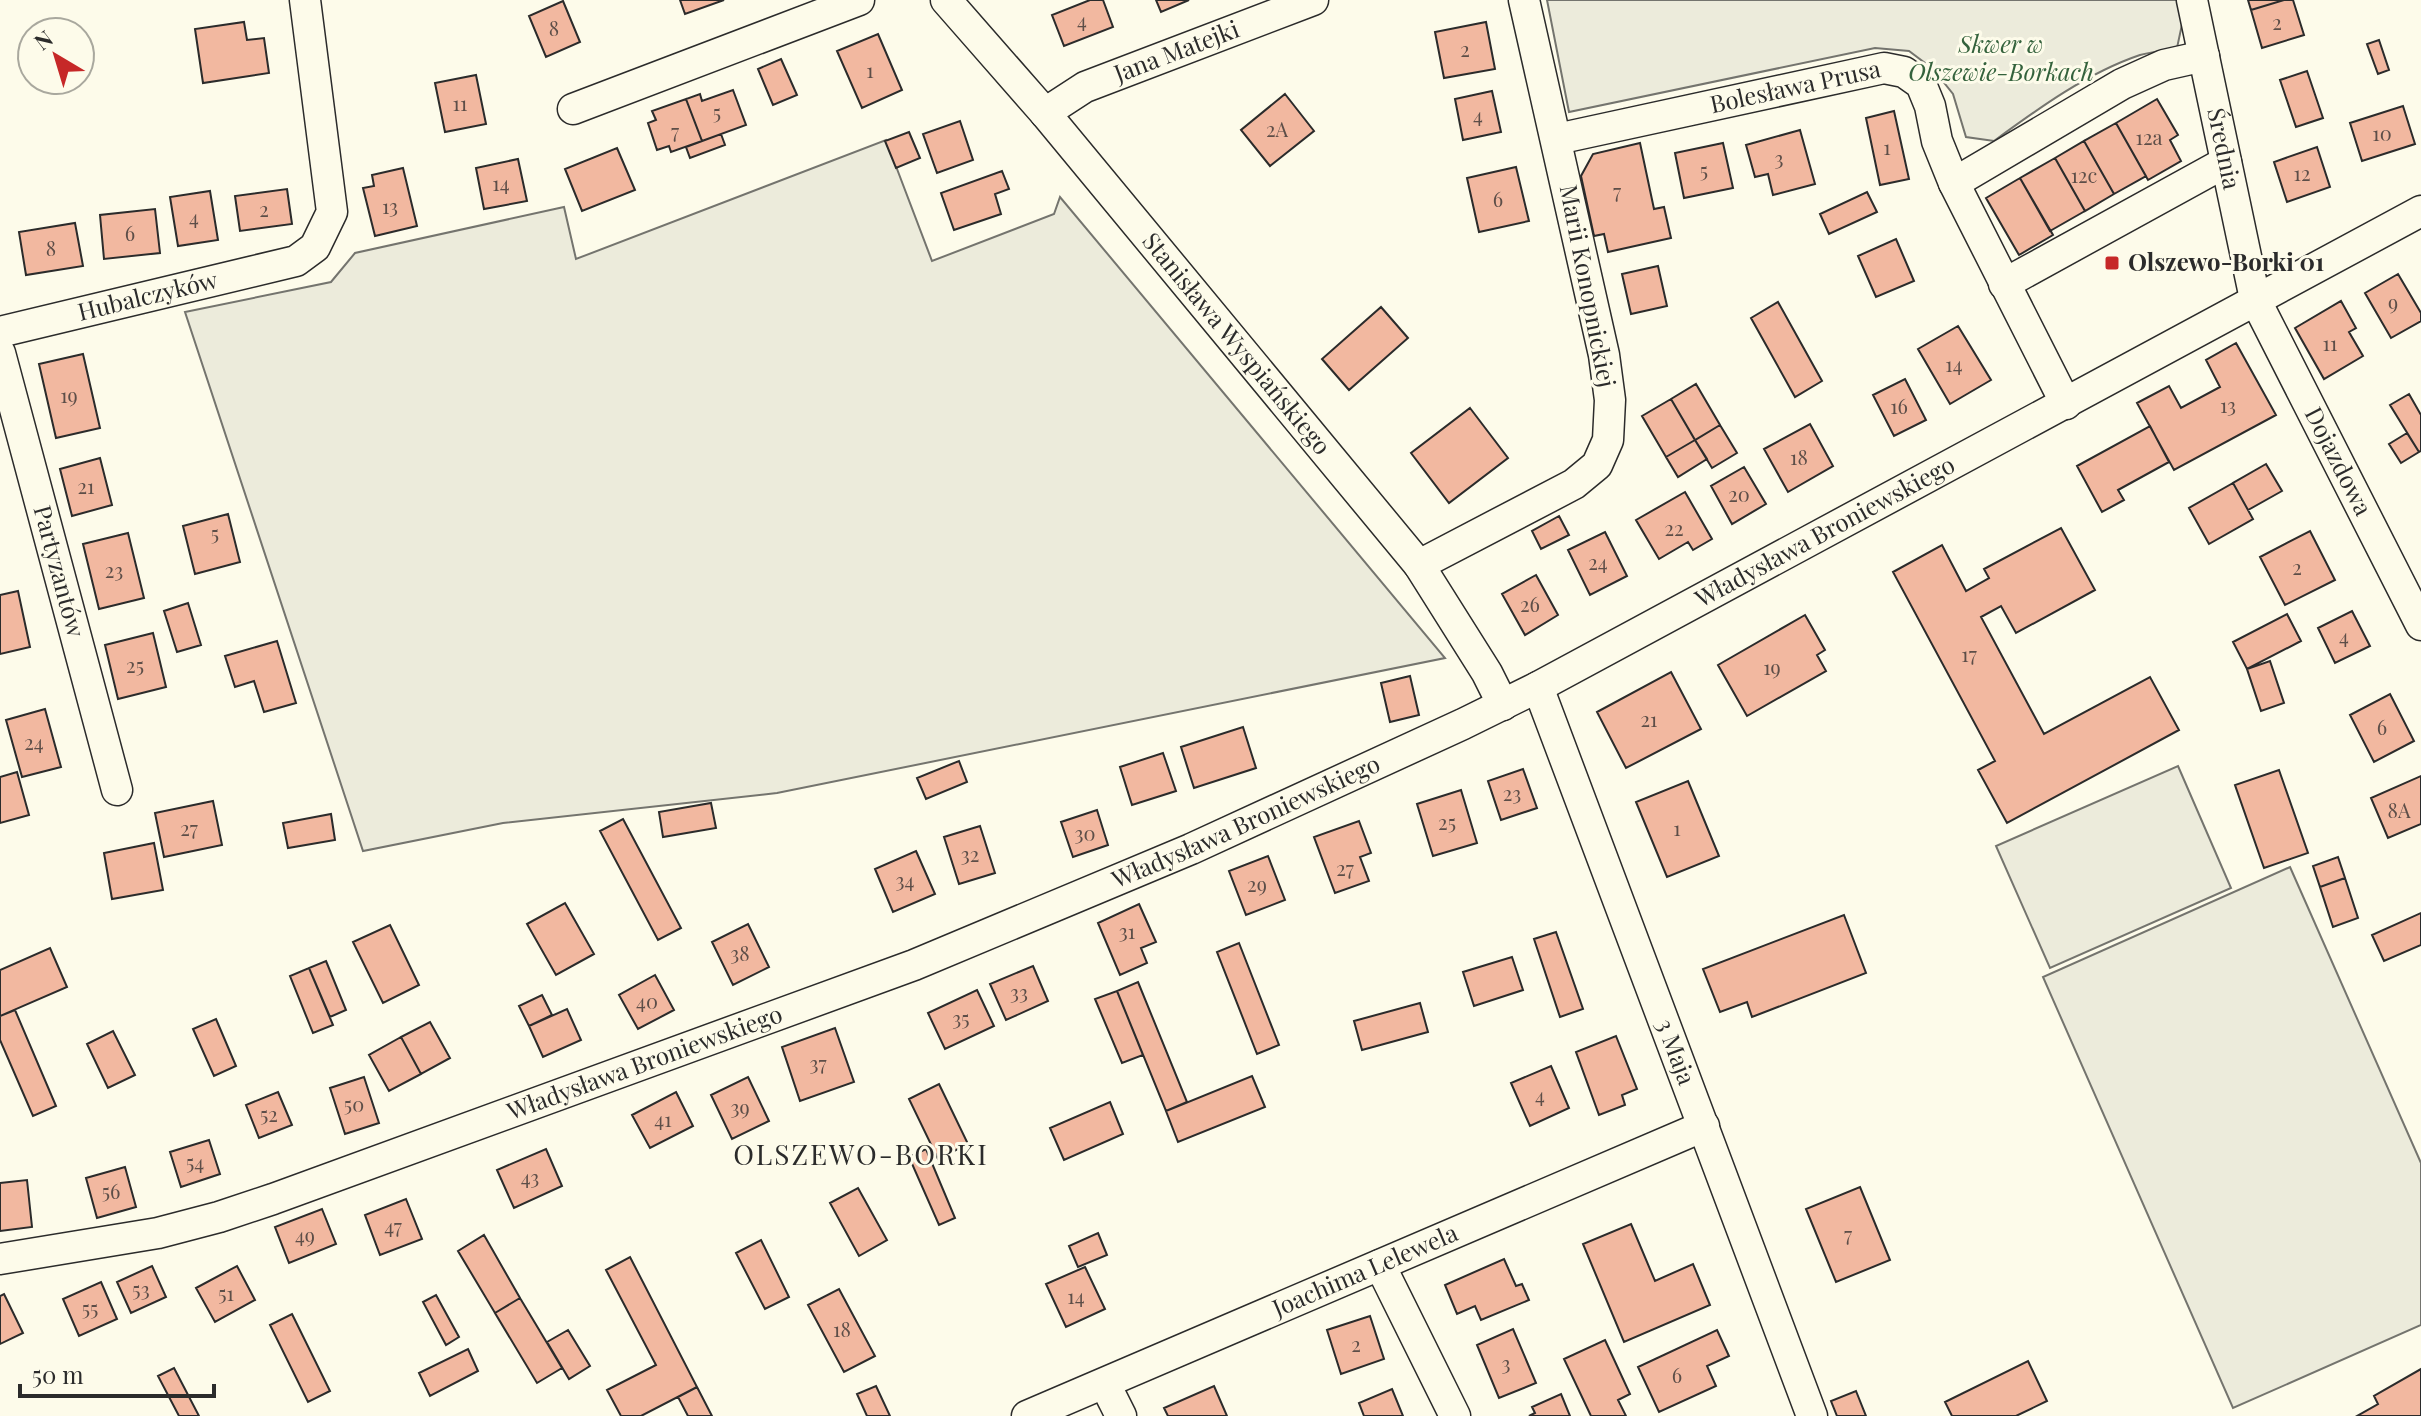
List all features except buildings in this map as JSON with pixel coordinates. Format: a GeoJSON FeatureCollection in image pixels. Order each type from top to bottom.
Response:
{"type":"FeatureCollection","features":[{"type":"Feature","properties":{"kind":"street","name":"Hubalczyków"},"geometry":{"type":"LineString","coordinates":[[0,332],[296,261],[315,247],[332,212],[305,0]]}},
{"type":"Feature","properties":{"kind":"street"},"geometry":{"type":"LineString","coordinates":[[573,109],[859,0]]}},
{"type":"Feature","properties":{"kind":"street","name":"Stanisława Wyspiańskiego"},"geometry":{"type":"LineString","coordinates":[[946,0],[1045,113],[1419,565],[1487,673],[1503,705]]}},
{"type":"Feature","properties":{"kind":"street","name":"Jana Matejki"},"geometry":{"type":"LineString","coordinates":[[1045,113],[1085,87],[1240,13],[1313,0]]}},
{"type":"Feature","properties":{"kind":"street","name":"Marii Konopnickiej"},"geometry":{"type":"LineString","coordinates":[[1419,565],[1574,484],[1597,465],[1608,440],[1610,400],[1604,355],[1524,0]]}},
{"type":"Feature","properties":{"kind":"street","name":"Średnia"},"geometry":{"type":"LineString","coordinates":[[2192,0],[2255,299]]}},
{"type":"Feature","properties":{"kind":"street"},"geometry":{"type":"LineString","coordinates":[[1954,183],[2122,84],[2164,65],[2204,56]]}},
{"type":"Feature","properties":{"kind":"street","name":"Bolesława Prusa"},"geometry":{"type":"LineString","coordinates":[[1557,139],[1884,68],[1904,72],[1921,84],[1930,106],[1937,141],[1954,183],[2066,404]]}},
{"type":"Feature","properties":{"kind":"street"},"geometry":{"type":"LineString","coordinates":[[2004,284],[2226,162]]}},
{"type":"Feature","properties":{"kind":"street","name":"Władysława Broniewskiego"},"geometry":{"type":"LineString","coordinates":[[0,1259],[158,1233],[219,1217],[914,965],[1191,849],[1538,687],[2421,211]]}},
{"type":"Feature","properties":{"kind":"street","name":"Dojazdowa"},"geometry":{"type":"LineString","coordinates":[[2255,299],[2421,625]]}},
{"type":"Feature","properties":{"kind":"street","name":"Partyzantów"},"geometry":{"type":"LineString","coordinates":[[0,353],[117,790]]}},
{"type":"Feature","properties":{"kind":"street","name":"3 Maja"},"geometry":{"type":"LineString","coordinates":[[1538,687],[1812,1416]]}},
{"type":"Feature","properties":{"kind":"street","name":"Joachima Lelewela"},"geometry":{"type":"LineString","coordinates":[[1027,1416],[1704,1126]]}},
{"type":"Feature","properties":{"kind":"street"},"geometry":{"type":"LineString","coordinates":[[1380,1265],[1455,1416]]}},
{"type":"Feature","properties":{"kind":"street"},"geometry":{"type":"LineString","coordinates":[[1105,1384],[1121,1416]]}},
{"type":"Feature","properties":{"kind":"green space","name":"Skwer w Olszewie-Borkach"},"geometry":{"type":"Polygon","coordinates":[[[1547,0],[2180,0],[2184,15],[2177,48],[2140,55],[2101,71],[2046,104],[1994,141],[1966,137],[1953,94],[1933,69],[1909,51],[1875,48],[1569,112],[1547,0]]]}},
{"type":"Feature","properties":{"kind":"green space"},"geometry":{"type":"Polygon","coordinates":[[[886,140],[932,261],[1054,214],[1060,197],[1445,658],[777,793],[503,823],[363,851],[185,312],[331,282],[355,253],[564,207],[576,259],[886,140]]]}},
{"type":"Feature","properties":{"kind":"green space"},"geometry":{"type":"Polygon","coordinates":[[[2178,766],[2231,888],[2050,968],[1996,846],[2178,766]]]}},
{"type":"Feature","properties":{"kind":"green space"},"geometry":{"type":"Polygon","coordinates":[[[2290,867],[2421,1163],[2421,1325],[2233,1408],[2043,977],[2290,867]]]}},
{"type":"Feature","properties":{"kind":"place","name":"Olszewo-Borki 01"},"geometry":{"type":"Point","coordinates":[2112,263]}},
{"type":"Feature","properties":{"kind":"district","name":"OLSZEWO-BORKI"},"geometry":{"type":"Point","coordinates":[861,1155]}}]}
